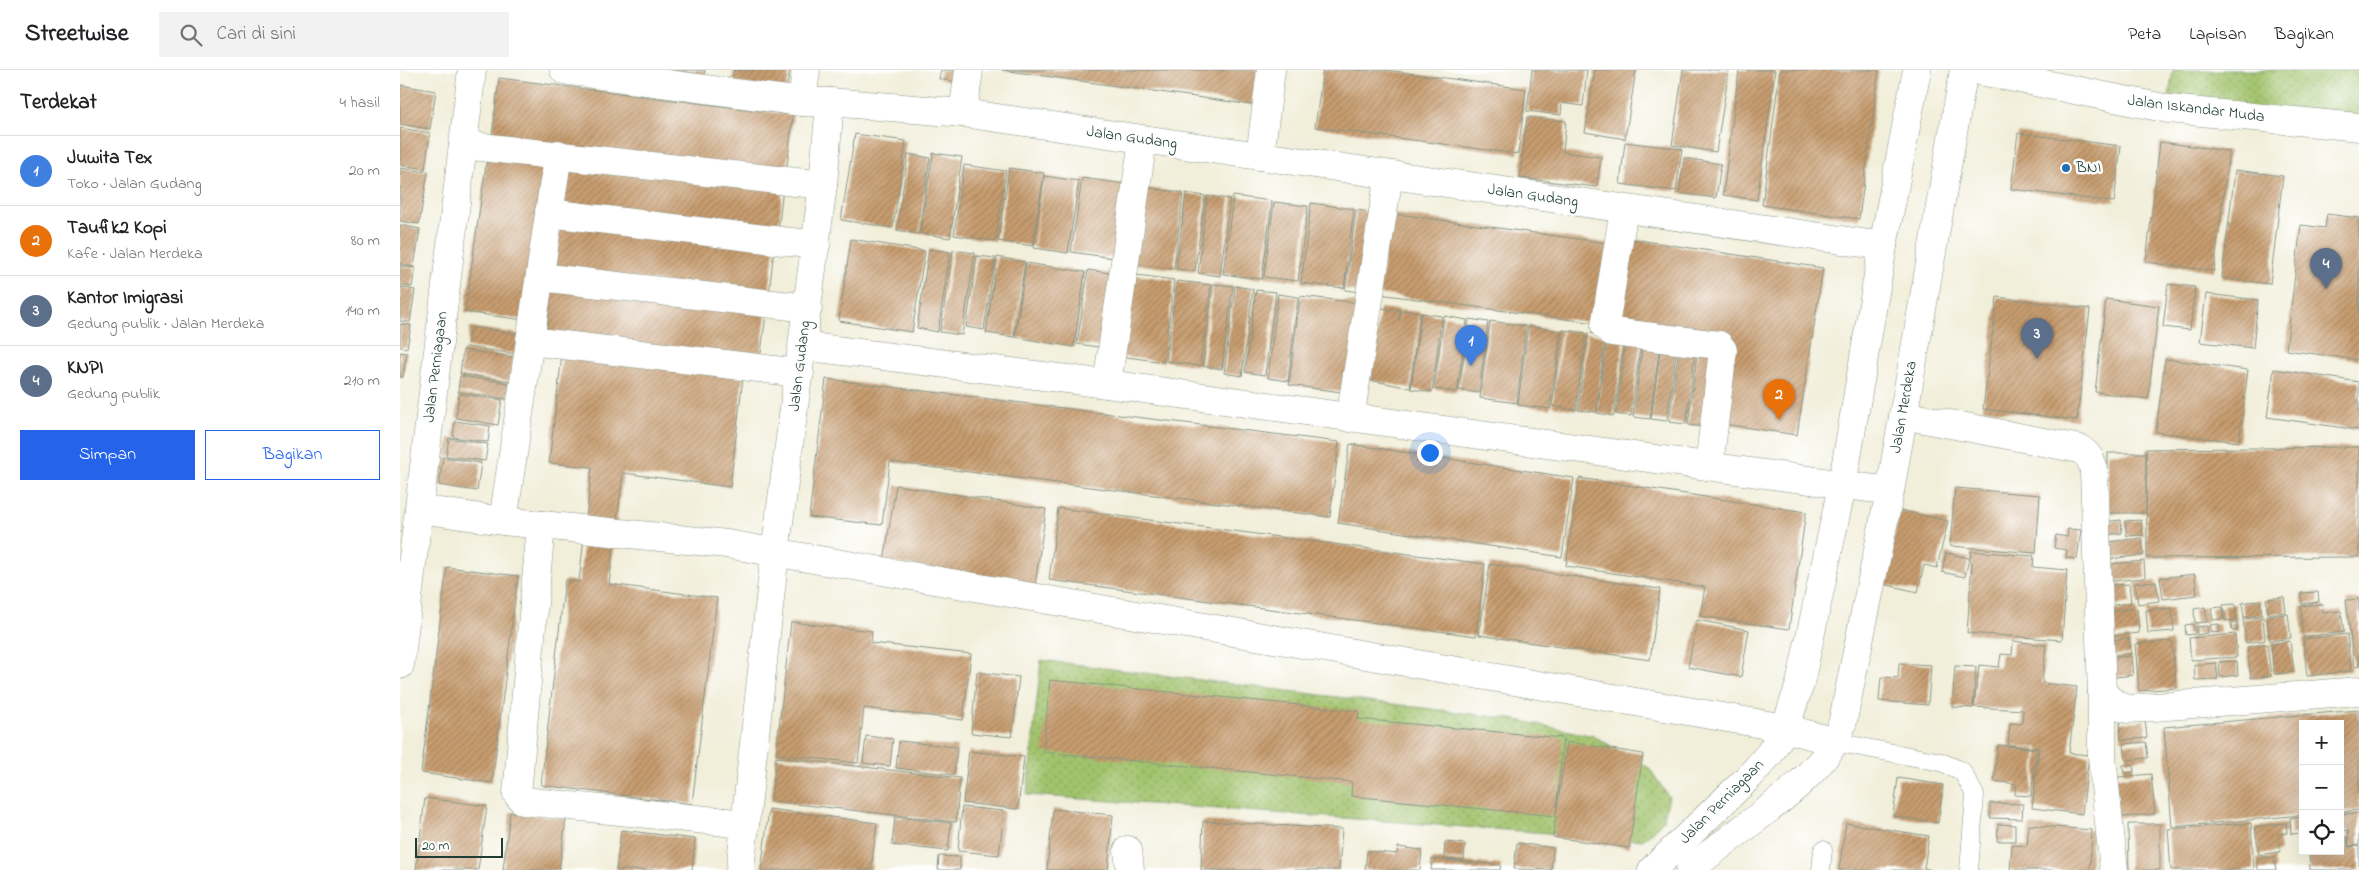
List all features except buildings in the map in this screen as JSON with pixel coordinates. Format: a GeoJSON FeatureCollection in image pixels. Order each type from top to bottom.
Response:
{"type":"FeatureCollection","features":[{"type":"Feature","properties":{"kind":"street","name":"Jalan Perniagaan"},"geometry":{"type":"LineString","coordinates":[[400,665],[407,543],[419,509],[472,70]]}},
{"type":"Feature","properties":{"kind":"street"},"geometry":{"type":"LineString","coordinates":[[564,70],[717,80],[802,102],[830,102]]}},
{"type":"Feature","properties":{"kind":"street"},"geometry":{"type":"LineString","coordinates":[[802,102],[806,70]]}},
{"type":"Feature","properties":{"kind":"street"},"geometry":{"type":"LineString","coordinates":[[963,113],[969,70]]}},
{"type":"Feature","properties":{"kind":"street"},"geometry":{"type":"LineString","coordinates":[[1260,156],[1271,70]]}},
{"type":"Feature","properties":{"kind":"street"},"geometry":{"type":"LineString","coordinates":[[1785,728],[1800,684],[1842,486],[1883,246],[1917,70]]}},
{"type":"Feature","properties":{"kind":"street","name":"Jalan Merdeka"},"geometry":{"type":"LineString","coordinates":[[1835,742],[1850,697],[1890,491],[1964,70]]}},
{"type":"Feature","properties":{"kind":"street","name":"Jalan Iskandar Muda"},"geometry":{"type":"LineString","coordinates":[[1975,70],[2169,109],[2359,127]]}},
{"type":"Feature","properties":{"kind":"street","name":"Jalan Gudang"},"geometry":{"type":"LineString","coordinates":[[740,870],[775,553],[800,374],[823,185],[830,102],[963,113],[1883,246]]}},
{"type":"Feature","properties":{"kind":"street"},"geometry":{"type":"LineString","coordinates":[[1107,384],[1143,140]]}},
{"type":"Feature","properties":{"kind":"street"},"geometry":{"type":"LineString","coordinates":[[463,145],[558,154],[823,185]]}},
{"type":"Feature","properties":{"kind":"street"},"geometry":{"type":"LineString","coordinates":[[503,521],[558,154]]}},
{"type":"Feature","properties":{"kind":"street"},"geometry":{"type":"LineString","coordinates":[[1350,418],[1389,175]]}},
{"type":"Feature","properties":{"kind":"street"},"geometry":{"type":"LineString","coordinates":[[1624,209],[1605,326],[1612,332],[1719,345],[1723,350],[1709,466]]}},
{"type":"Feature","properties":{"kind":"street"},"geometry":{"type":"LineString","coordinates":[[549,213],[816,244]]}},
{"type":"Feature","properties":{"kind":"street"},"geometry":{"type":"LineString","coordinates":[[540,276],[808,308]]}},
{"type":"Feature","properties":{"kind":"street"},"geometry":{"type":"LineString","coordinates":[[530,341],[800,374]]}},
{"type":"Feature","properties":{"kind":"street"},"geometry":{"type":"LineString","coordinates":[[803,346],[1107,384],[1709,466],[1842,486],[1890,491]]}},
{"type":"Feature","properties":{"kind":"street"},"geometry":{"type":"LineString","coordinates":[[1903,415],[2080,449],[2089,457],[2094,471],[2102,693],[2102,757],[2114,870]]}},
{"type":"Feature","properties":{"kind":"street"},"geometry":{"type":"LineString","coordinates":[[419,509],[503,521],[727,544],[1785,728],[1835,742]]}},
{"type":"Feature","properties":{"kind":"street"},"geometry":{"type":"LineString","coordinates":[[542,525],[517,794],[523,801],[745,824]]}},
{"type":"Feature","properties":{"kind":"street"},"geometry":{"type":"LineString","coordinates":[[2102,693],[2120,707],[2129,709],[2359,691]]}},
{"type":"Feature","properties":{"kind":"street","name":"Jalan Perniagaan"},"geometry":{"type":"LineString","coordinates":[[1652,870],[1750,776],[1770,753],[1785,728]]}},
{"type":"Feature","properties":{"kind":"street","name":"Jalan Perniagaan"},"geometry":{"type":"LineString","coordinates":[[1690,870],[1711,851],[1785,795],[1818,766],[1835,742]]}},
{"type":"Feature","properties":{"kind":"lane"},"geometry":{"type":"LineString","coordinates":[[1835,742],[1941,762],[1962,771],[1975,795],[1969,870]]}},
{"type":"Feature","properties":{"kind":"lane"},"geometry":{"type":"LineString","coordinates":[[1822,870],[1823,850]]}},
{"type":"Feature","properties":{"kind":"green space"},"geometry":{"type":"Polygon","coordinates":[[[2173,70],[2359,70],[2359,117],[2168,103],[2173,70]]]}},
{"type":"Feature","properties":{"kind":"green space"},"geometry":{"type":"Polygon","coordinates":[[[1041,660],[1512,719],[1594,736],[1649,768],[1669,797],[1663,821],[1643,840],[1027,795],[1041,660]]]}},
{"type":"Feature","properties":{"kind":"place","name":"BNI"},"geometry":{"type":"Point","coordinates":[2066,168]}},
{"type":"Feature","properties":{"kind":"place","name":"KNPI"},"geometry":{"type":"Point","coordinates":[2326,289]}},
{"type":"Feature","properties":{"kind":"place","name":"Kantor Imigrasi"},"geometry":{"type":"Point","coordinates":[2037,359]}},
{"type":"Feature","properties":{"kind":"place","name":"Juwita Tex"},"geometry":{"type":"Point","coordinates":[1471,366]}},
{"type":"Feature","properties":{"kind":"place","name":"Taufik2 Kopi"},"geometry":{"type":"Point","coordinates":[1779,420]}}]}
